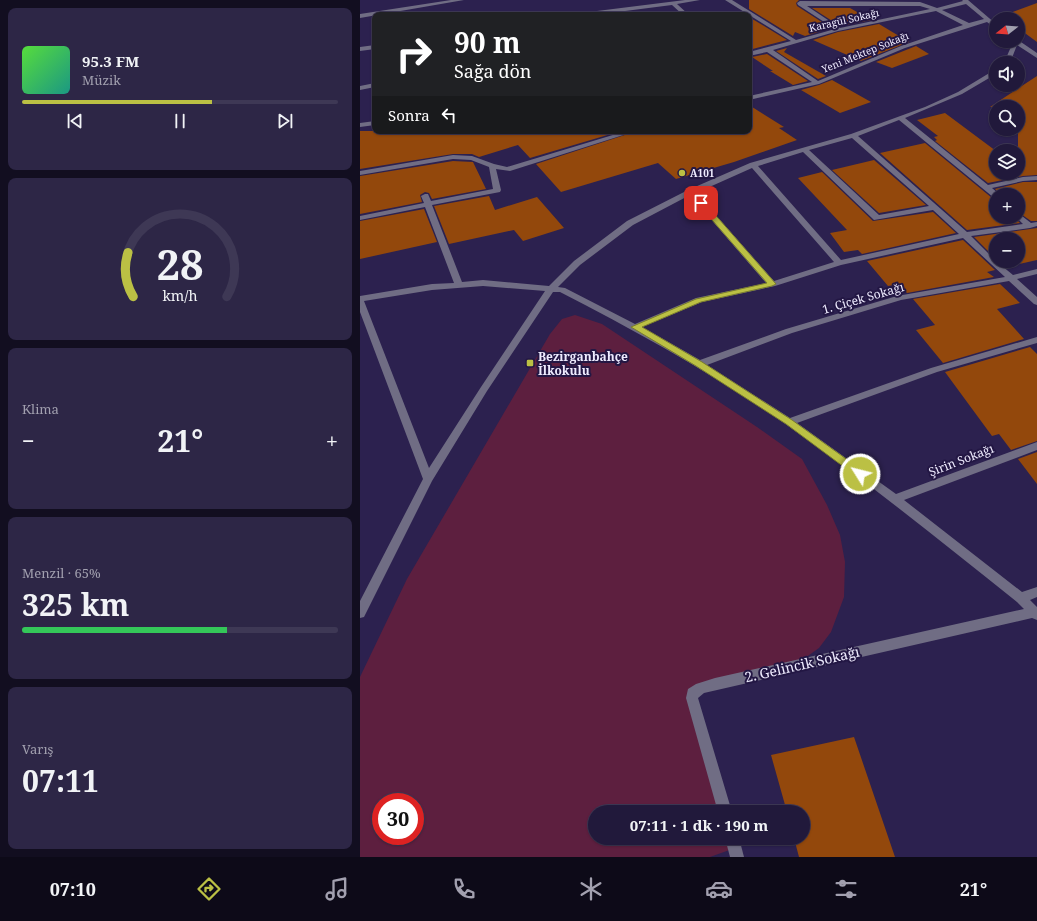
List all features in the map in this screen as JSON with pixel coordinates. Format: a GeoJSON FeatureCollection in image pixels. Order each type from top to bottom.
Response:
{"type":"FeatureCollection","features":[{"type":"Feature","properties":{"kind":"street"},"geometry":{"type":"LineString","coordinates":[[412,0],[415,7]]}},
{"type":"Feature","properties":{"kind":"street"},"geometry":{"type":"LineString","coordinates":[[384,12],[461,0]]}},
{"type":"Feature","properties":{"kind":"street"},"geometry":{"type":"LineString","coordinates":[[606,12],[697,0]]}},
{"type":"Feature","properties":{"kind":"street"},"geometry":{"type":"LineString","coordinates":[[728,0],[747,12]]}},
{"type":"Feature","properties":{"kind":"street"},"geometry":{"type":"LineString","coordinates":[[795,0],[840,30]]}},
{"type":"Feature","properties":{"kind":"street"},"geometry":{"type":"LineString","coordinates":[[966,1],[987,20]]}},
{"type":"Feature","properties":{"kind":"street","name":"Karagül Sokağı"},"geometry":{"type":"LineString","coordinates":[[752,53],[840,30],[938,10],[966,1]]}},
{"type":"Feature","properties":{"kind":"street"},"geometry":{"type":"LineString","coordinates":[[674,4],[683,12]]}},
{"type":"Feature","properties":{"kind":"street"},"geometry":{"type":"LineString","coordinates":[[800,4],[920,4],[938,10],[968,25]]}},
{"type":"Feature","properties":{"kind":"street"},"geometry":{"type":"LineString","coordinates":[[360,16],[372,14]]}},
{"type":"Feature","properties":{"kind":"street"},"geometry":{"type":"LineString","coordinates":[[752,15],[796,42]]}},
{"type":"Feature","properties":{"kind":"street","name":"Yeni Mektep Sokağı"},"geometry":{"type":"LineString","coordinates":[[752,97],[817,83],[903,47],[987,20]]}},
{"type":"Feature","properties":{"kind":"street"},"geometry":{"type":"LineString","coordinates":[[360,49],[372,47]]}},
{"type":"Feature","properties":{"kind":"street"},"geometry":{"type":"LineString","coordinates":[[1025,48],[1037,56]]}},
{"type":"Feature","properties":{"kind":"street"},"geometry":{"type":"LineString","coordinates":[[769,50],[817,83]]}},
{"type":"Feature","properties":{"kind":"street"},"geometry":{"type":"LineString","coordinates":[[360,613],[428,479],[484,389],[551,289],[577,262],[600,248],[630,223],[691,192],[753,165],[853,135],[927,108],[960,93],[989,75]]}},
{"type":"Feature","properties":{"kind":"street"},"geometry":{"type":"LineString","coordinates":[[360,88],[372,86]]}},
{"type":"Feature","properties":{"kind":"street"},"geometry":{"type":"LineString","coordinates":[[900,117],[987,187],[1023,179],[1037,178]]}},
{"type":"Feature","properties":{"kind":"street"},"geometry":{"type":"LineString","coordinates":[[360,125],[372,123]]}},
{"type":"Feature","properties":{"kind":"street"},"geometry":{"type":"LineString","coordinates":[[360,173],[453,156],[472,158],[492,166],[507,169],[623,134]]}},
{"type":"Feature","properties":{"kind":"street"},"geometry":{"type":"LineString","coordinates":[[853,135],[935,207],[1037,302]]}},
{"type":"Feature","properties":{"kind":"street"},"geometry":{"type":"LineString","coordinates":[[805,150],[877,218],[935,207]]}},
{"type":"Feature","properties":{"kind":"street"},"geometry":{"type":"LineString","coordinates":[[753,165],[839,263]]}},
{"type":"Feature","properties":{"kind":"street"},"geometry":{"type":"LineString","coordinates":[[360,218],[497,190],[492,166]]}},
{"type":"Feature","properties":{"kind":"street"},"geometry":{"type":"LineString","coordinates":[[691,192],[772,284]]}},
{"type":"Feature","properties":{"kind":"street"},"geometry":{"type":"LineString","coordinates":[[425,196],[427,205],[459,285]]}},
{"type":"Feature","properties":{"kind":"street"},"geometry":{"type":"LineString","coordinates":[[1025,219],[1034,225]]}},
{"type":"Feature","properties":{"kind":"street"},"geometry":{"type":"LineString","coordinates":[[635,327],[699,300],[772,284],[839,263],[966,236],[1034,225]]}},
{"type":"Feature","properties":{"kind":"street","name":"1. Çiçek Sokağı"},"geometry":{"type":"LineString","coordinates":[[699,364],[789,331],[900,298],[1011,278],[1037,271]]}},
{"type":"Feature","properties":{"kind":"street"},"geometry":{"type":"LineString","coordinates":[[428,479],[360,300],[432,287],[484,283],[562,290],[635,327],[699,364],[789,422],[895,499],[1021,598],[1035,613]]}},
{"type":"Feature","properties":{"kind":"street"},"geometry":{"type":"LineString","coordinates":[[789,422],[934,370],[1037,340]]}},
{"type":"Feature","properties":{"kind":"street","name":"Şirin Sokağı"},"geometry":{"type":"LineString","coordinates":[[895,499],[1037,446]]}},
{"type":"Feature","properties":{"kind":"street"},"geometry":{"type":"LineString","coordinates":[[1021,598],[1037,592]]}},
{"type":"Feature","properties":{"kind":"street","name":"2. Gelincik Sokağı"},"geometry":{"type":"LineString","coordinates":[[723,805],[692,698],[694,693],[701,688],[1035,613]]}},
{"type":"Feature","properties":{"kind":"street"},"geometry":{"type":"LineString","coordinates":[[734,845],[737,857]]}},
{"type":"Feature","properties":{"kind":"shaded area"},"geometry":{"type":"Polygon","coordinates":[[[575,315],[602,324],[757,427],[802,459],[827,505],[840,535],[845,562],[844,597],[831,632],[819,648],[795,665],[693,693],[723,805],[588,805],[588,845],[734,845],[735,848],[710,857],[360,857],[360,677],[407,579],[550,334],[562,319],[575,315]]]}},
{"type":"Feature","properties":{"kind":"building"},"geometry":{"type":"Polygon","coordinates":[[[749,0],[799,0],[796,3],[797,6],[831,28],[805,36],[795,32],[793,36],[749,9],[749,0]]]}},
{"type":"Feature","properties":{"kind":"building"},"geometry":{"type":"Polygon","coordinates":[[[1037,3],[1037,42],[1025,33],[1025,12],[1013,12],[1037,3]]]}},
{"type":"Feature","properties":{"kind":"building"},"geometry":{"type":"Polygon","coordinates":[[[812,8],[850,8],[871,20],[840,26],[812,8]]]}},
{"type":"Feature","properties":{"kind":"building"},"geometry":{"type":"Polygon","coordinates":[[[752,19],[787,40],[752,49],[752,19]]]}},
{"type":"Feature","properties":{"kind":"building"},"geometry":{"type":"Polygon","coordinates":[[[879,24],[909,42],[861,61],[813,40],[838,32],[879,24]]]}},
{"type":"Feature","properties":{"kind":"building"},"geometry":{"type":"Polygon","coordinates":[[[916,46],[929,54],[892,68],[876,62],[916,46]]]}},
{"type":"Feature","properties":{"kind":"building"},"geometry":{"type":"Polygon","coordinates":[[[787,48],[784,52],[826,76],[818,79],[776,51],[787,48]]]}},
{"type":"Feature","properties":{"kind":"building"},"geometry":{"type":"Polygon","coordinates":[[[767,54],[808,81],[793,85],[770,71],[773,71],[752,57],[767,54]]]}},
{"type":"Feature","properties":{"kind":"building"},"geometry":{"type":"Polygon","coordinates":[[[1037,76],[1037,175],[1025,176],[1025,144],[1018,144],[1018,136],[1025,136],[1025,100],[1001,100],[1013,92],[1025,92],[1025,84],[1037,76]]]}},
{"type":"Feature","properties":{"kind":"building"},"geometry":{"type":"Polygon","coordinates":[[[832,80],[871,102],[840,113],[801,90],[832,80]]]}},
{"type":"Feature","properties":{"kind":"building"},"geometry":{"type":"Polygon","coordinates":[[[752,107],[784,127],[779,128],[797,140],[734,162],[676,179],[658,163],[561,192],[536,164],[628,134],[752,134],[752,107]]]}},
{"type":"Feature","properties":{"kind":"building"},"geometry":{"type":"Polygon","coordinates":[[[945,113],[989,146],[989,180],[1003,180],[988,183],[935,141],[937,140],[934,137],[938,136],[917,120],[945,113]]]}},
{"type":"Feature","properties":{"kind":"building"},"geometry":{"type":"Polygon","coordinates":[[[360,131],[372,131],[372,134],[611,134],[530,158],[518,145],[479,157],[472,154],[453,154],[360,169],[360,131]]]}},
{"type":"Feature","properties":{"kind":"building"},"geometry":{"type":"Polygon","coordinates":[[[925,143],[989,196],[989,224],[1012,224],[967,230],[880,153],[925,143]]]}},
{"type":"Feature","properties":{"kind":"building"},"geometry":{"type":"Polygon","coordinates":[[[874,160],[926,205],[879,213],[832,170],[874,160]]]}},
{"type":"Feature","properties":{"kind":"building"},"geometry":{"type":"Polygon","coordinates":[[[453,161],[473,162],[486,189],[432,199],[429,193],[425,192],[420,195],[422,202],[360,214],[360,176],[453,161]]]}},
{"type":"Feature","properties":{"kind":"building"},"geometry":{"type":"Polygon","coordinates":[[[822,172],[873,221],[933,212],[956,233],[862,254],[858,250],[844,252],[830,233],[847,230],[798,178],[822,172]]]}},
{"type":"Feature","properties":{"kind":"building"},"geometry":{"type":"Polygon","coordinates":[[[1023,182],[1037,182],[1037,221],[1031,221],[1025,217],[1025,188],[999,188],[1023,182]]]}},
{"type":"Feature","properties":{"kind":"building"},"geometry":{"type":"Polygon","coordinates":[[[489,196],[495,210],[537,197],[564,228],[523,241],[514,230],[449,244],[434,206],[489,196]]]}},
{"type":"Feature","properties":{"kind":"building"},"geometry":{"type":"Polygon","coordinates":[[[424,209],[437,242],[360,259],[360,221],[424,209]]]}},
{"type":"Feature","properties":{"kind":"building"},"geometry":{"type":"Polygon","coordinates":[[[1037,228],[1037,260],[1025,263],[1025,232],[1009,232],[1037,228]]]}},
{"type":"Feature","properties":{"kind":"building"},"geometry":{"type":"Polygon","coordinates":[[[989,235],[989,252],[974,237],[989,235]]]}},
{"type":"Feature","properties":{"kind":"building"},"geometry":{"type":"Polygon","coordinates":[[[963,240],[989,264],[989,268],[993,268],[995,270],[987,272],[994,277],[907,293],[899,284],[888,286],[867,261],[963,240]]]}},
{"type":"Feature","properties":{"kind":"building"},"geometry":{"type":"Polygon","coordinates":[[[1000,284],[1020,303],[997,309],[1024,339],[943,363],[916,330],[935,325],[913,299],[1000,284]]]}},
{"type":"Feature","properties":{"kind":"building"},"geometry":{"type":"Polygon","coordinates":[[[1030,347],[1037,354],[1037,441],[1011,450],[999,434],[992,436],[945,372],[1030,347]]]}},
{"type":"Feature","properties":{"kind":"building"},"geometry":{"type":"Polygon","coordinates":[[[1037,452],[1037,484],[1018,459],[1037,452]]]}},
{"type":"Feature","properties":{"kind":"building"},"geometry":{"type":"Polygon","coordinates":[[[854,737],[895,857],[799,857],[796,845],[810,845],[810,805],[785,805],[771,755],[854,737]]]}},
{"type":"Feature","properties":{"kind":"place","name":"A101"},"geometry":{"type":"Point","coordinates":[682,173]}},
{"type":"Feature","properties":{"kind":"place","name":"Bezirganbahçe İlkokulu"},"geometry":{"type":"Point","coordinates":[530,363]}},
{"type":"Feature","properties":{"kind":"route"},"geometry":{"type":"LineString","coordinates":[[701,203],[772,284],[699,300],[635,327],[699,364],[789,422],[860,474]]}}]}
